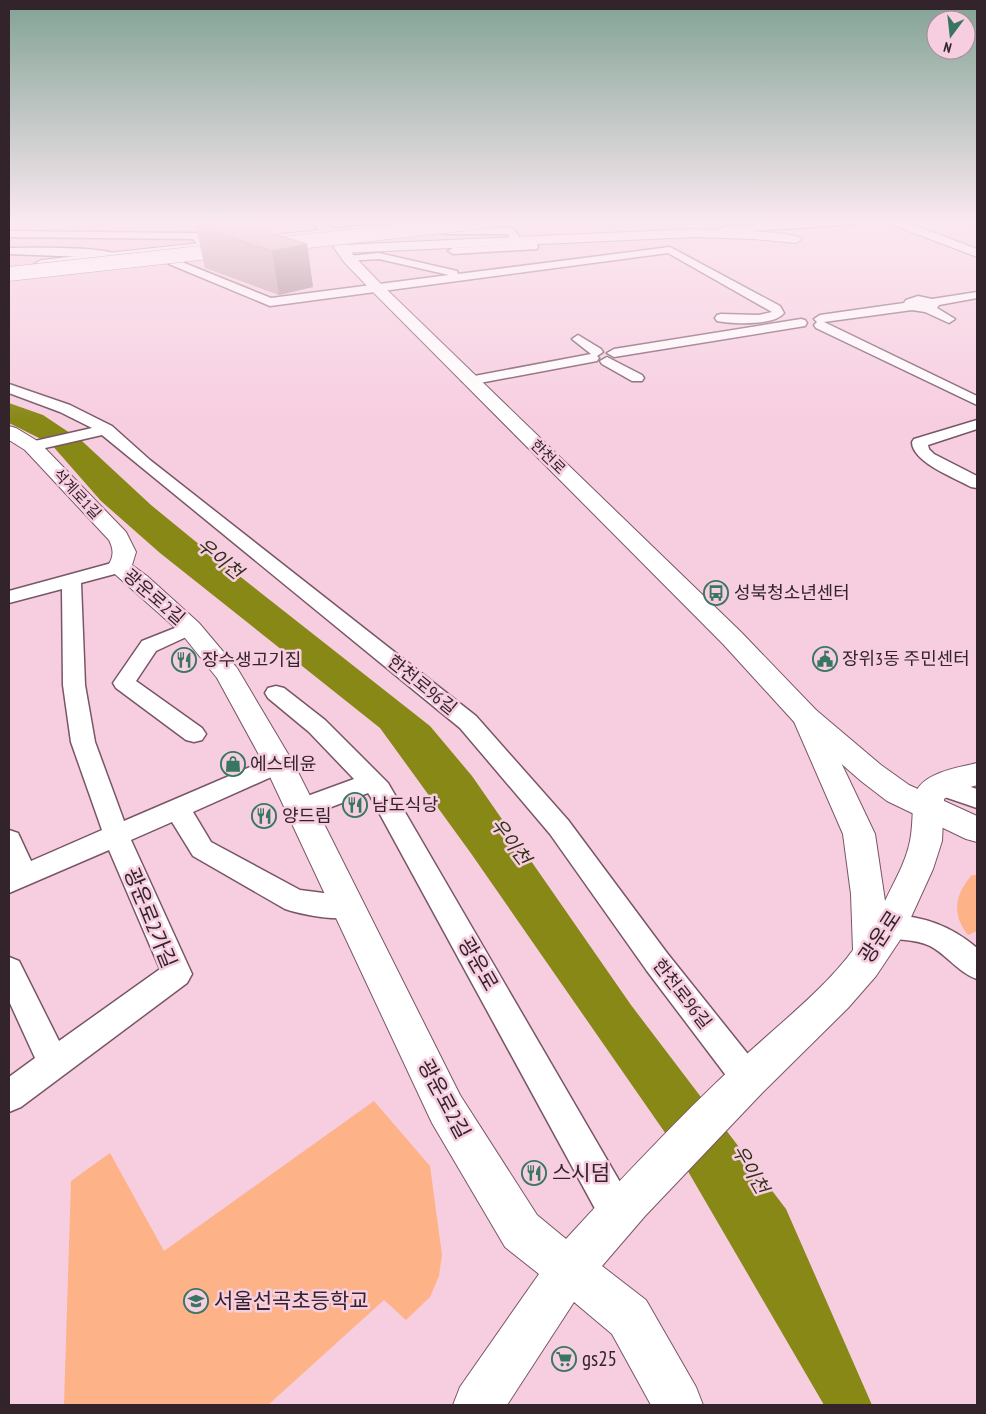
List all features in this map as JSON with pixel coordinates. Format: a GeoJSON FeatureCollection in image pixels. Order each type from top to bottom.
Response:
{"type":"FeatureCollection","features":[{"type":"Feature","properties":{"kind":"main road","name":"한천로"},"geometry":{"type":"LineString","coordinates":[[377,288],[413,322],[469,381],[732,638],[806,717]]}},
{"type":"Feature","properties":{"kind":"main road","name":"석계로1길"},"geometry":{"type":"LineString","coordinates":[[9,432],[39,444],[118,537],[125,552],[119,567]]}},
{"type":"Feature","properties":{"kind":"main road","name":"광운로2길"},"geometry":{"type":"LineString","coordinates":[[119,567],[139,581],[190,628],[228,674],[279,764],[446,1108],[521,1231],[629,1317],[678,1405]]}},
{"type":"Feature","properties":{"kind":"main road"},"geometry":{"type":"LineString","coordinates":[[806,717],[871,773],[898,792],[934,797],[977,830]]}},
{"type":"Feature","properties":{"kind":"main road"},"geometry":{"type":"LineString","coordinates":[[806,717],[859,834],[868,894],[880,941]]}},
{"type":"Feature","properties":{"kind":"main road"},"geometry":{"type":"LineString","coordinates":[[934,797],[977,774]]}},
{"type":"Feature","properties":{"kind":"main road","name":"광운로"},"geometry":{"type":"LineString","coordinates":[[478,1405],[569,1269],[624,1207],[741,1086],[835,996],[880,941],[917,869],[926,841],[934,797]]}},
{"type":"Feature","properties":{"kind":"street"},"geometry":{"type":"LineString","coordinates":[[235,287],[270,302],[383,287]]}},
{"type":"Feature","properties":{"kind":"street"},"geometry":{"type":"LineString","coordinates":[[721,318],[759,319],[775,316],[778,313],[776,309],[736,287]]}},
{"type":"Feature","properties":{"kind":"street"},"geometry":{"type":"LineString","coordinates":[[469,381],[594,355],[611,357],[801,323],[820,322],[912,306],[929,305],[977,295]]}},
{"type":"Feature","properties":{"kind":"street"},"geometry":{"type":"LineString","coordinates":[[929,305],[949,319]]}},
{"type":"Feature","properties":{"kind":"street"},"geometry":{"type":"LineString","coordinates":[[820,322],[977,401]]}},
{"type":"Feature","properties":{"kind":"street"},"geometry":{"type":"LineString","coordinates":[[578,340],[594,355]]}},
{"type":"Feature","properties":{"kind":"street"},"geometry":{"type":"LineString","coordinates":[[611,357],[637,378]]}},
{"type":"Feature","properties":{"kind":"street","name":"한천로96길"},"geometry":{"type":"LineString","coordinates":[[9,388],[38,395],[79,413],[104,430],[468,722],[558,827],[657,962],[741,1086]]}},
{"type":"Feature","properties":{"kind":"street"},"geometry":{"type":"LineString","coordinates":[[977,424],[920,442],[922,452],[928,457],[977,483]]}},
{"type":"Feature","properties":{"kind":"street"},"geometry":{"type":"LineString","coordinates":[[39,444],[104,430]]}},
{"type":"Feature","properties":{"kind":"street"},"geometry":{"type":"LineString","coordinates":[[9,597],[119,567]]}},
{"type":"Feature","properties":{"kind":"street","name":"광운로2가길"},"geometry":{"type":"LineString","coordinates":[[9,1096],[177,974],[117,835],[83,742],[74,685],[72,580]]}},
{"type":"Feature","properties":{"kind":"street","name":"광운로2길"},"geometry":{"type":"LineString","coordinates":[[190,628],[149,646],[124,683],[194,734]]}},
{"type":"Feature","properties":{"kind":"street","name":"광운로"},"geometry":{"type":"LineString","coordinates":[[276,693],[317,726],[379,790],[624,1207]]}},
{"type":"Feature","properties":{"kind":"street"},"geometry":{"type":"LineString","coordinates":[[9,840],[16,878],[279,764]]}},
{"type":"Feature","properties":{"kind":"street"},"geometry":{"type":"LineString","coordinates":[[300,809],[372,782]]}},
{"type":"Feature","properties":{"kind":"street"},"geometry":{"type":"LineString","coordinates":[[934,797],[977,799]]}},
{"type":"Feature","properties":{"kind":"street"},"geometry":{"type":"LineString","coordinates":[[177,808],[202,850],[295,901],[348,908]]}},
{"type":"Feature","properties":{"kind":"street"},"geometry":{"type":"LineString","coordinates":[[880,941],[912,927],[928,931],[945,939],[977,966]]}},
{"type":"Feature","properties":{"kind":"street"},"geometry":{"type":"LineString","coordinates":[[9,970],[54,1063]]}},
{"type":"Feature","properties":{"kind":"shaded area"},"geometry":{"type":"Polygon","coordinates":[[[972,875],[977,875],[977,931],[968,935],[959,919],[957,904],[962,889],[972,875]]]}},
{"type":"Feature","properties":{"kind":"shaded area"},"geometry":{"type":"Polygon","coordinates":[[[374,1101],[430,1166],[442,1255],[439,1276],[430,1297],[406,1320],[384,1300],[268,1405],[64,1405],[71,1181],[110,1153],[164,1251],[374,1101]]]}},
{"type":"Feature","properties":{"kind":"water","name":"우이천"},"geometry":{"type":"Polygon","coordinates":[[[9,403],[43,415],[82,441],[151,505],[430,726],[472,776],[631,1005],[786,1209],[872,1405],[824,1405],[668,1137],[470,852],[380,728],[160,553],[101,501],[51,444],[9,423],[9,403]]]}},
{"type":"Feature","properties":{"kind":"place","name":"성북청소년센터"},"geometry":{"type":"Point","coordinates":[716,593]}},
{"type":"Feature","properties":{"kind":"place","name":"장위3동 주민센터"},"geometry":{"type":"Point","coordinates":[825,659]}},
{"type":"Feature","properties":{"kind":"place","name":"장수생고기집"},"geometry":{"type":"Point","coordinates":[184,660]}},
{"type":"Feature","properties":{"kind":"place","name":"에스테윤"},"geometry":{"type":"Point","coordinates":[233,764]}},
{"type":"Feature","properties":{"kind":"place","name":"남도식당"},"geometry":{"type":"Point","coordinates":[355,805]}},
{"type":"Feature","properties":{"kind":"place","name":"양드림"},"geometry":{"type":"Point","coordinates":[264,816]}},
{"type":"Feature","properties":{"kind":"place","name":"스시덤"},"geometry":{"type":"Point","coordinates":[534,1173]}},
{"type":"Feature","properties":{"kind":"place","name":"서울선곡초등학교"},"geometry":{"type":"Point","coordinates":[196,1301]}},
{"type":"Feature","properties":{"kind":"place","name":"gs25"},"geometry":{"type":"Point","coordinates":[564,1359]}}]}
